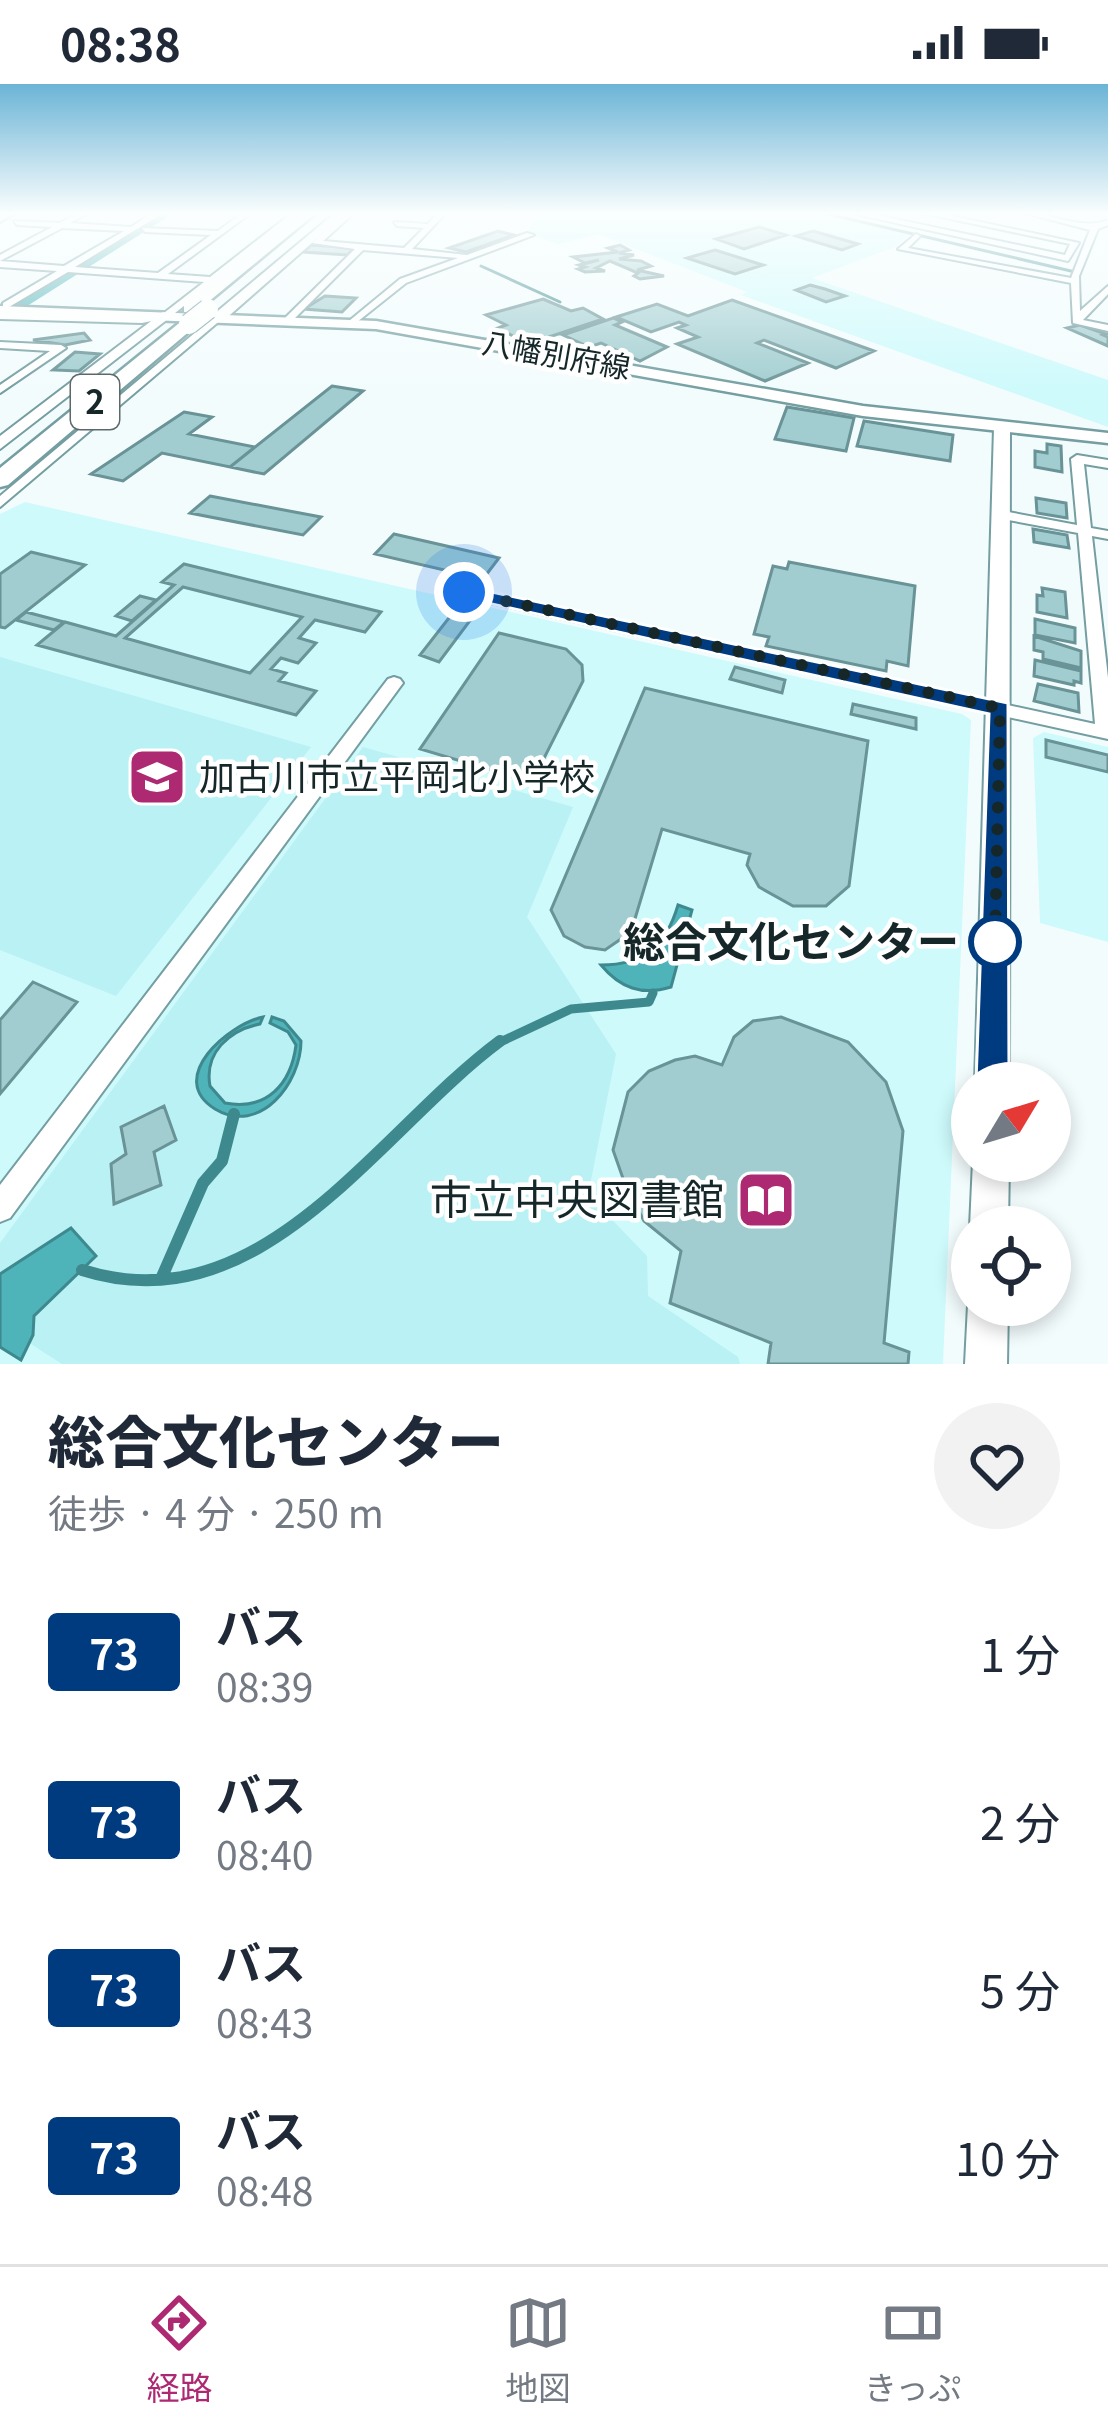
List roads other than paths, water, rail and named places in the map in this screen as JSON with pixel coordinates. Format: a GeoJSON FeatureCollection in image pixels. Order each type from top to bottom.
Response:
{"type":"FeatureCollection","features":[{"type":"Feature","properties":{"kind":"highway","name":"2"},"geometry":{"type":"LineString","coordinates":[[0,480],[241,273]]}},
{"type":"Feature","properties":{"kind":"highway","name":"2"},"geometry":{"type":"LineString","coordinates":[[0,458],[247,273]]}},
{"type":"Feature","properties":{"kind":"main road","name":"八幡別府線"},"geometry":{"type":"LineString","coordinates":[[1,308],[352,322],[847,408],[1108,438]]}},
{"type":"Feature","properties":{"kind":"street"},"geometry":{"type":"LineString","coordinates":[[1,308],[67,273]]}},
{"type":"Feature","properties":{"kind":"street"},"geometry":{"type":"LineString","coordinates":[[0,328],[69,273]]}},
{"type":"Feature","properties":{"kind":"street"},"geometry":{"type":"LineString","coordinates":[[120,273],[212,280]]}},
{"type":"Feature","properties":{"kind":"street"},"geometry":{"type":"LineString","coordinates":[[160,276],[164,273]]}},
{"type":"Feature","properties":{"kind":"street"},"geometry":{"type":"LineString","coordinates":[[0,503],[191,316],[221,273]]}},
{"type":"Feature","properties":{"kind":"street"},"geometry":{"type":"LineString","coordinates":[[0,444],[256,273]]}},
{"type":"Feature","properties":{"kind":"street"},"geometry":{"type":"LineString","coordinates":[[288,320],[335,273]]}},
{"type":"Feature","properties":{"kind":"street"},"geometry":{"type":"LineString","coordinates":[[352,322],[403,281],[423,273]]}},
{"type":"Feature","properties":{"kind":"street"},"geometry":{"type":"LineString","coordinates":[[1036,273],[1075,280]]}},
{"type":"Feature","properties":{"kind":"street"},"geometry":{"type":"LineString","coordinates":[[1076,321],[1078,273]]}},
{"type":"Feature","properties":{"kind":"street"},"geometry":{"type":"LineString","coordinates":[[1076,321],[1108,289]]}},
{"type":"Feature","properties":{"kind":"street"},"geometry":{"type":"LineString","coordinates":[[1,308],[142,320],[191,316]]}},
{"type":"Feature","properties":{"kind":"street"},"geometry":{"type":"LineString","coordinates":[[1076,321],[1108,328]]}},
{"type":"Feature","properties":{"kind":"street"},"geometry":{"type":"LineString","coordinates":[[0,345],[61,348],[0,390]]}},
{"type":"Feature","properties":{"kind":"street"},"geometry":{"type":"LineString","coordinates":[[992,1062],[1001,428]]}},
{"type":"Feature","properties":{"kind":"street"},"geometry":{"type":"LineString","coordinates":[[464,592],[1106,733],[1100,603],[1084,531],[1077,459],[1108,464]]}},
{"type":"Feature","properties":{"kind":"street"},"geometry":{"type":"LineString","coordinates":[[1003,515],[1108,535]]}},
{"type":"Feature","properties":{"kind":"street"},"geometry":{"type":"LineString","coordinates":[[0,1208],[394,683]]}},
{"type":"Feature","properties":{"kind":"street"},"geometry":{"type":"LineString","coordinates":[[986,1364],[987,1326]]}},
{"type":"Feature","properties":{"kind":"waterway"},"geometry":{"type":"LineString","coordinates":[[16,303],[66,273]]}},
{"type":"Feature","properties":{"kind":"waterway"},"geometry":{"type":"LineString","coordinates":[[496,273],[560,302]]}},
{"type":"Feature","properties":{"kind":"waterway"},"geometry":{"type":"LineString","coordinates":[[497,1044],[571,1009],[649,1002],[653,993]]}},
{"type":"Feature","properties":{"kind":"waterway"},"geometry":{"type":"LineString","coordinates":[[497,1044],[500,1041]]}},
{"type":"Feature","properties":{"kind":"waterway"},"geometry":{"type":"LineString","coordinates":[[162,1278],[206,1271],[261,1247],[312,1211],[497,1044]]}},
{"type":"Feature","properties":{"kind":"waterway"},"geometry":{"type":"LineString","coordinates":[[162,1278],[203,1183],[222,1161],[234,1114]]}},
{"type":"Feature","properties":{"kind":"waterway"},"geometry":{"type":"LineString","coordinates":[[82,1270],[147,1280],[162,1278]]}},
{"type":"Feature","properties":{"kind":"place","name":"加古川市立平岡北小学校"},"geometry":{"type":"Point","coordinates":[157,777]}},
{"type":"Feature","properties":{"kind":"place","name":"総合文化センター"},"geometry":{"type":"Point","coordinates":[995,942]}},
{"type":"Feature","properties":{"kind":"place","name":"市立中央図書館"},"geometry":{"type":"Point","coordinates":[766,1200]}}]}
